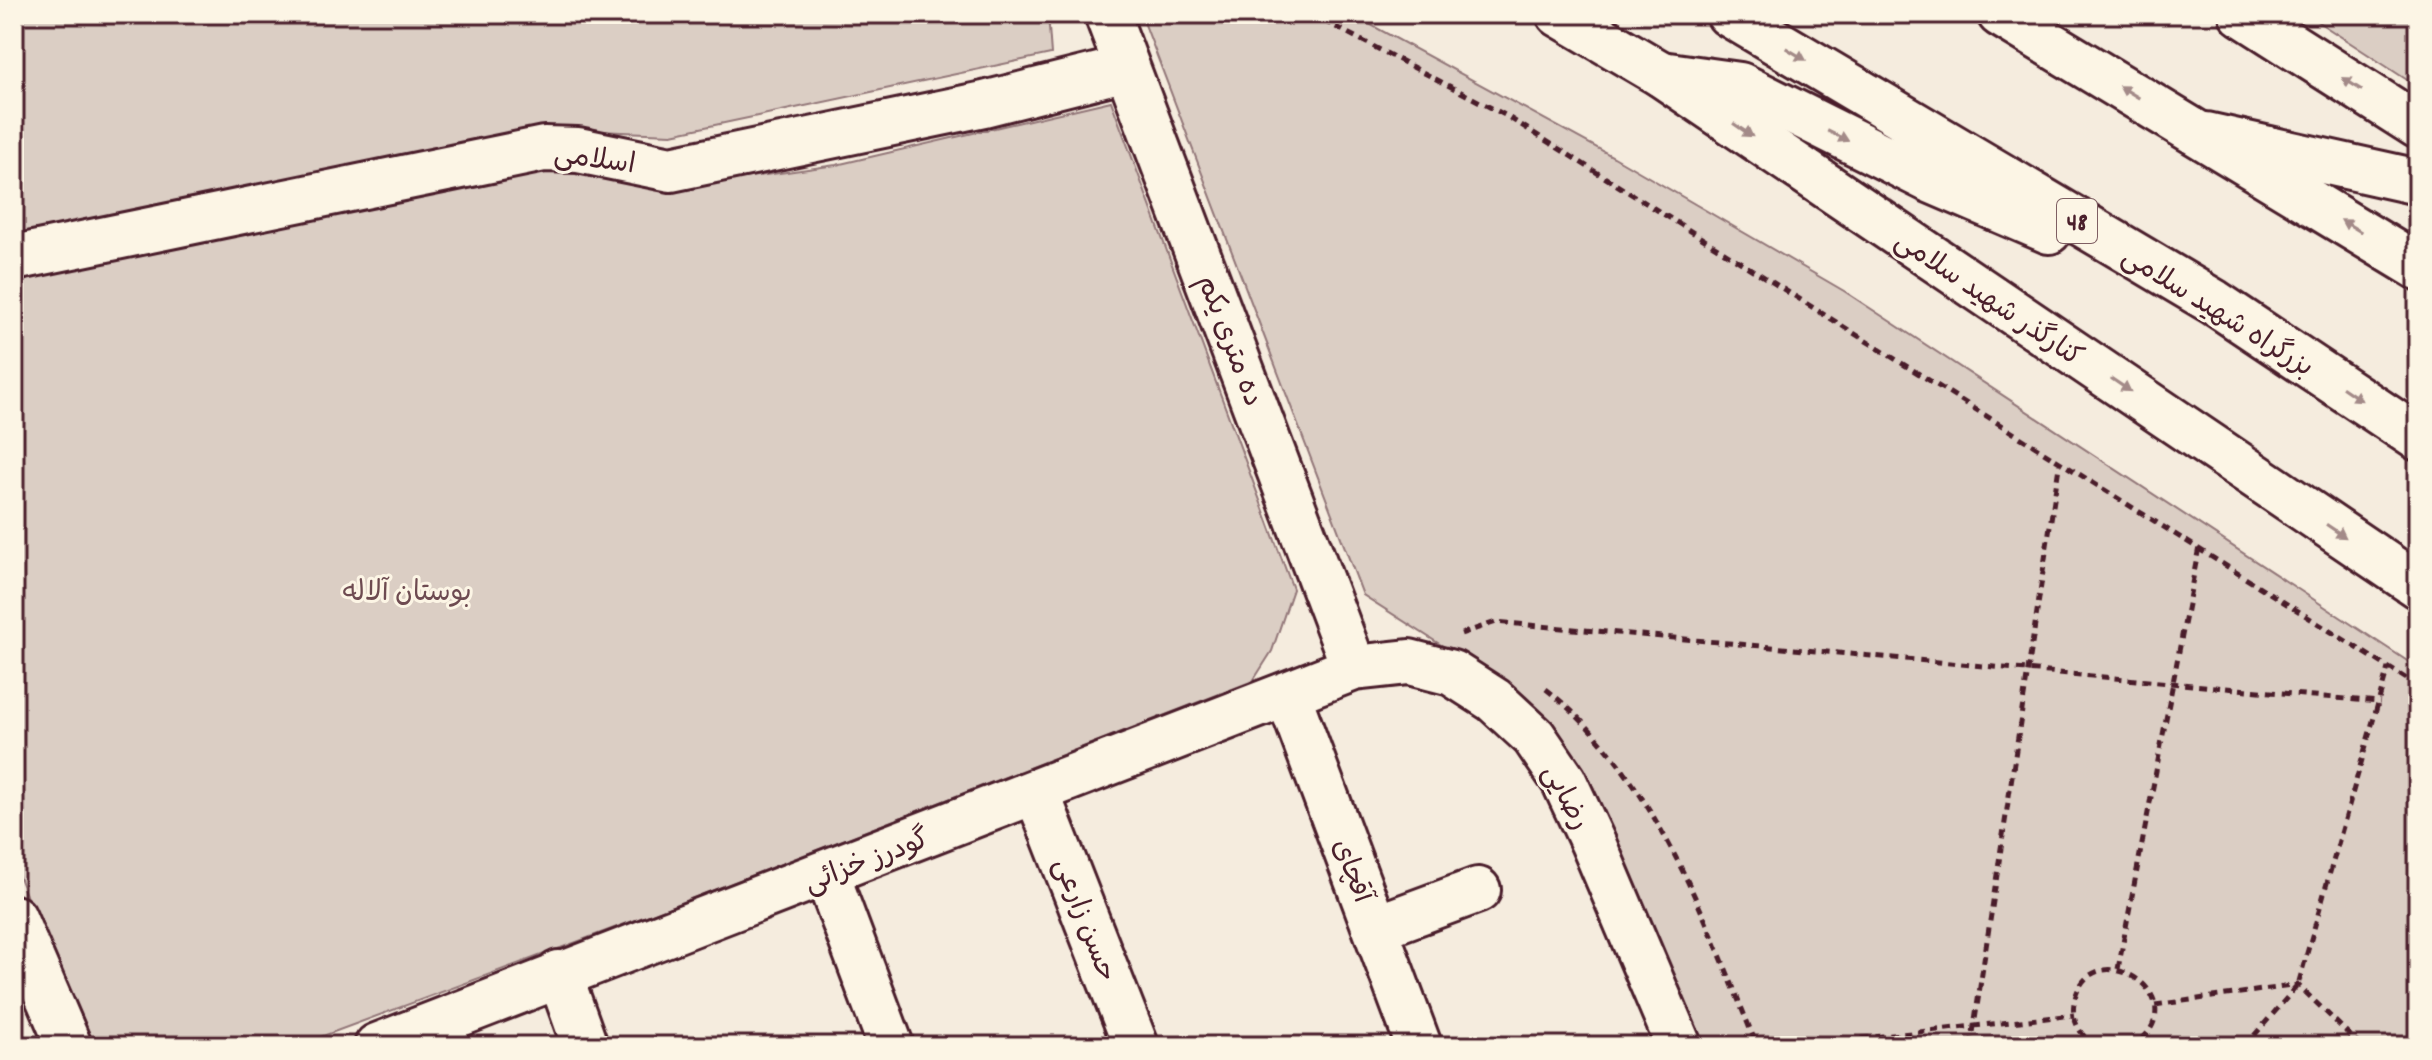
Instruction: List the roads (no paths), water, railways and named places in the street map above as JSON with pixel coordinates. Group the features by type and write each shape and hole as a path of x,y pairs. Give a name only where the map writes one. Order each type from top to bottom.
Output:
{"main road":[{"name":"ده متری یکم","path":"1107,14 1354,668"},
{"name":"کنارگذر شهید سلامی","path":"1559,14 1661,74 2418,586"},
{"name":"بزرگراه شهید سلامی","path":"1729,14 2214,302 2418,438"},
{"path":"2000,14 2418,267"},
{"path":"2242,14 2418,126"},
{"name":"اسلامی","path":"14,258 544,149 578,150 671,169 984,104 1127,68"},
{"path":"1661,74 1740,85 1930,180 2214,302"},
{"path":"2195,133 2418,182"},
{"name":"رضایی","path":"1354,668 1409,662 1452,673 1494,700 1534,737 1564,781 1679,1046"},
{"name":"گودرز خزائی","path":"377,1046 559,973 827,875 1354,668"},
{"name":"آقچای","path":"1288,695 1419,1046"},
{"name":"حسن زارعی","path":"1037,793 1136,1046"},
{"path":"827,875 891,1046"},
{"path":"1375,928 1478,890"},
{"path":"14,918 69,1046"},
{"path":"559,973 585,1046"}],"park label":[{"name":"بوستان آلاله","path":"407,590"}]}
